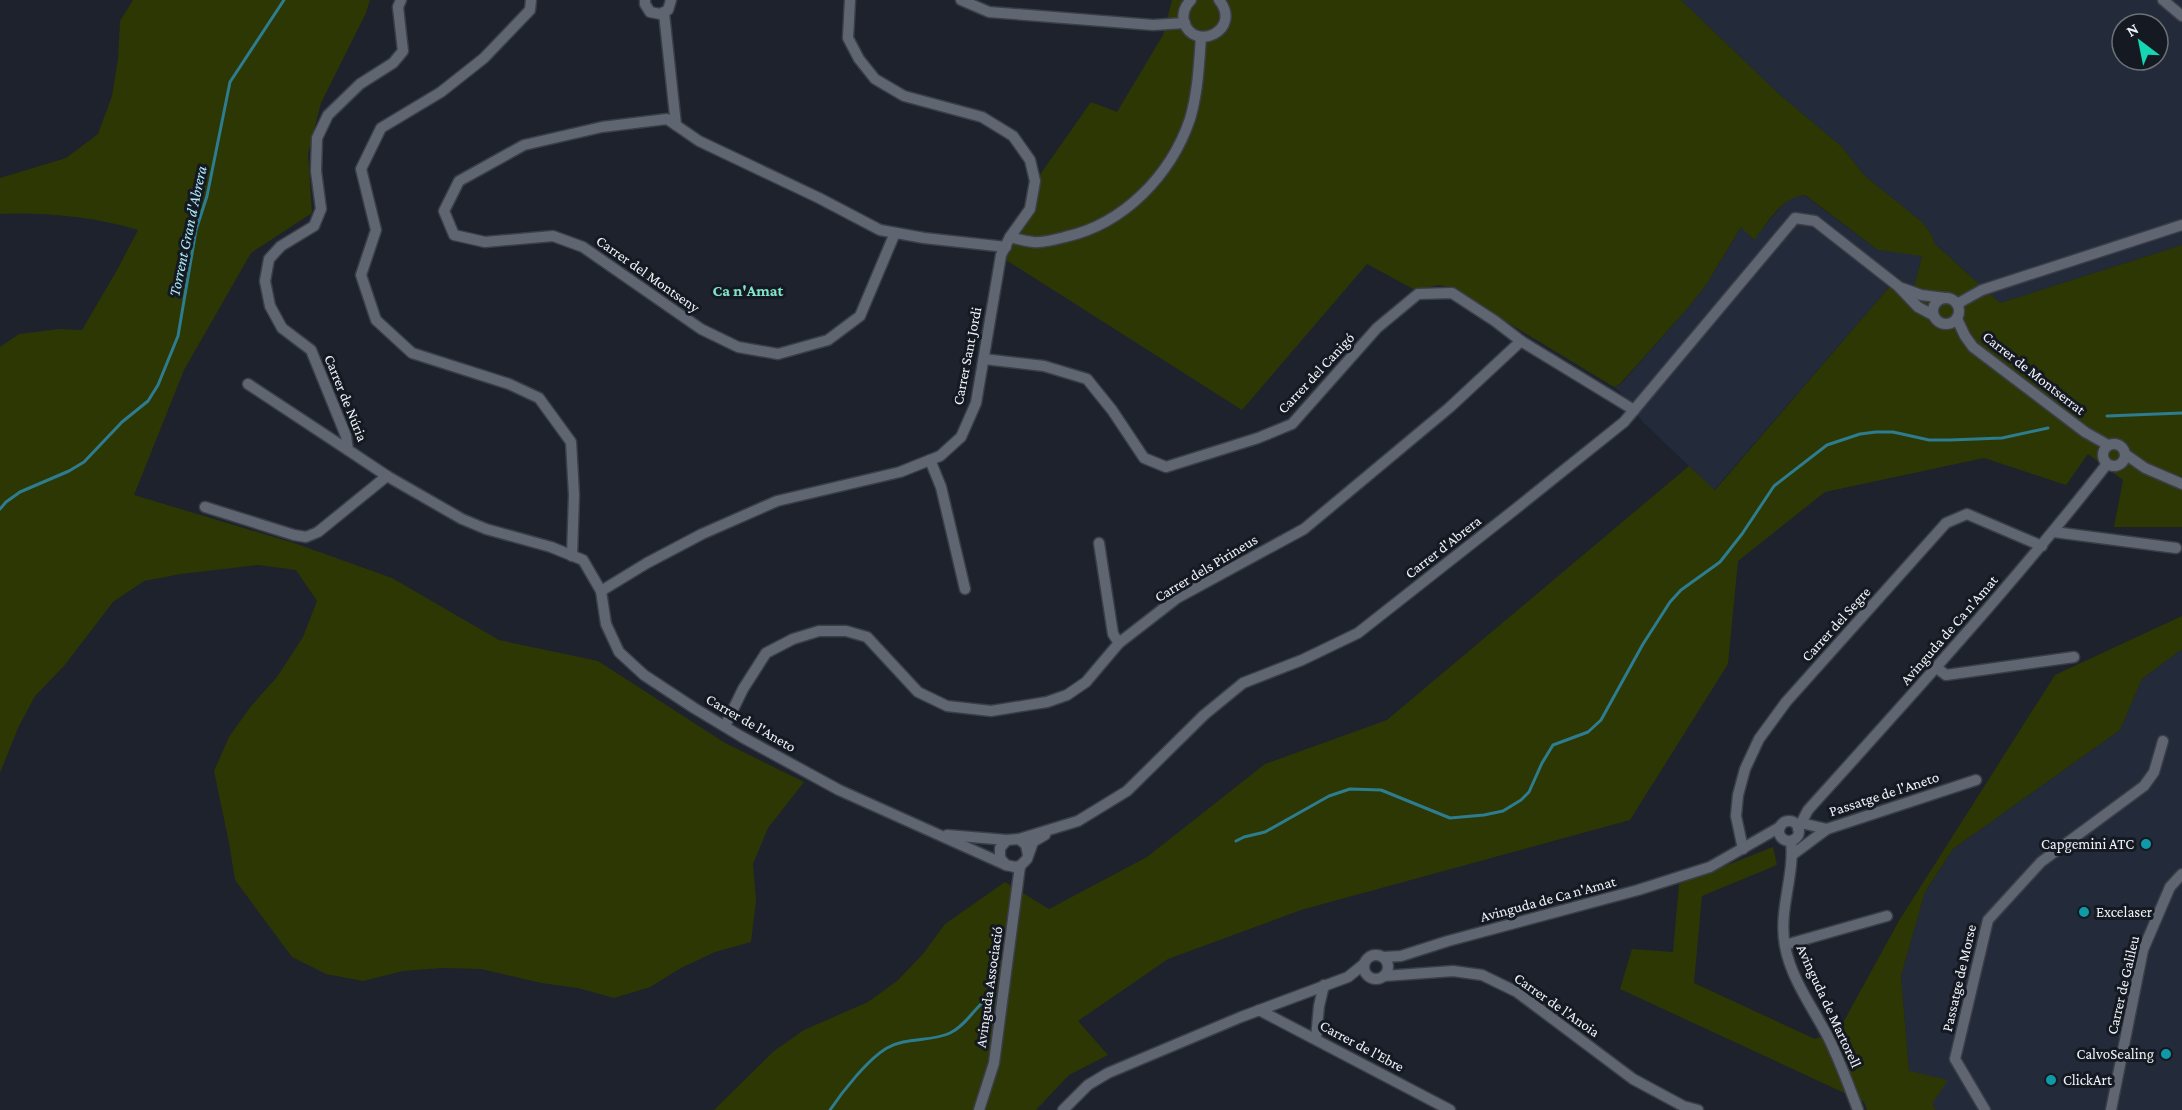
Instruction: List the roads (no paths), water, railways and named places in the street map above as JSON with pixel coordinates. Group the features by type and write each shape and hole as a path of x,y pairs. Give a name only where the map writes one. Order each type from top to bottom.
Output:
{"street":[{"name":"Carrer de Núria","path":"401,0 398,7 403,51 393,63 360,84 328,115 317,138 316,171 321,209 314,226 280,246 269,259 265,280 270,306 282,328 311,350 346,436 348,450 387,476 462,519 486,529 551,547 583,560 601,591"},
{"path":"531,0 530,10 484,58 441,92 381,128 361,169 376,230 361,275 376,320 412,353 509,384 539,398 572,442 574,495 572,556"},
{"path":"645,0 650,12 655,14 664,13 670,6 671,0"},
{"name":"Carrer Sant Jordi","path":"601,591 630,572 702,534 777,501 900,472 940,456 961,437 976,403 1002,255 1030,209 1035,181 1030,160 1012,136 982,117 904,96 875,78 860,59 848,38 850,0"},
{"path":"961,0 989,12 1154,25 1185,23"},
{"path":"1191,0 1184,9 1185,23 1191,32 1201,37 1214,34 1223,25 1225,12 1219,0"},
{"path":"2163,0 2182,16"},
{"path":"664,13 676,125"},
{"name":"Carrer del Montseny","path":"895,233 860,316 828,340 778,354 738,347 701,329 583,248 553,236 485,242 454,235 444,212 459,181 524,145 602,127 667,119 699,141 880,230 1008,242 1050,241 1085,231 1127,208 1154,183 1173,156 1189,121 1197,86 1201,37"},
{"name":"Carrer d'Abrera","path":"1019,839 1078,821 1127,791 1204,715 1243,683 1302,660 1358,633 1624,422 1795,218 1815,222 1898,286"},
{"path":"1958,304 1982,290 2182,225"},
{"path":"1898,286 1921,295 1952,299 1958,304 1960,312 1954,321 1938,322 1934,315 1918,307 1898,286"},
{"name":"Carrer del Canigó","path":"984,359 1044,366 1087,379 1112,410 1144,458 1166,467 1258,438 1292,424 1377,328 1418,294 1452,293 1496,321 1521,341 1634,410"},
{"path":"1934,315 1935,303 1946,298"},
{"name":"Carrer de Montserrat","path":"1954,321 1956,331 1965,336 1973,347 2105,449"},
{"name":"Carrer dels Pirineus","path":"725,726 743,689 766,653 792,639 819,631 846,631 867,637 918,692 947,706 991,711 1047,702 1067,695 1086,682 1119,643 1178,598 1304,529 1449,408 1521,341"},
{"path":"248,384 348,450"},
{"path":"2119,445 2123,459 2114,466 2107,464 2103,458 2105,449 2119,445"},
{"path":"2123,459 2182,484"},
{"path":"930,460 941,488 965,589"},
{"name":"Avinguda de Ca n'Amat","path":"1786,839 1796,838 1808,810 2042,546 2107,464"},
{"path":"204,507 306,537 318,532 387,476"},
{"name":"Carrer del Segre","path":"1743,849 1736,816 1738,795 1745,769 1759,739 1785,702 1946,523 1966,514 2042,546"},
{"path":"2054,532 2176,548"},
{"path":"1099,543 1113,634 1119,643"},
{"name":"Carrer de l'Aneto","path":"601,591 606,624 619,652 644,675 725,726 839,790 1006,865"},
{"path":"1936,668 1946,675 2074,657"},
{"name":"Passatge de Morse","path":"1985,1110 1955,1059 1988,920 2041,862 2144,786 2154,772 2163,741"},
{"name":"Passatge de l'Aneto","path":"1800,826 1827,829 1976,780"},
{"name":"Avinguda de Ca n'Amat","path":"1384,957 1401,956 1448,941 1638,890 1710,867 1808,810"},
{"path":"1784,824 1800,826"},
{"name":"Avinguda de Martorell","path":"1784,824 1779,833 1786,839 1792,855 1782,923 1785,945 1798,981 1841,1066 1858,1110"},
{"name":"Carrer d'Abrera","path":"1028,855 1033,842 1055,828"},
{"path":"1792,855 1827,829"},
{"name":"Carrer de l'Aneto","path":"935,833 988,840 1007,840"},
{"path":"1765,837 1786,839"},
{"path":"1019,839 1026,845 1028,855 1020,866 1006,865 1000,858 1000,848 1007,840 1019,839"},
{"name":"Avinguda Associació","path":"979,1110 994,1063 1020,866"},
{"name":"Carrer de Galileu","path":"2111,1110 2143,950 2170,887 2182,874"},
{"path":"1785,945 1887,916"},
{"path":"1063,1110 1088,1085 1108,1073 1324,985 1348,977 1377,979 1386,973 1387,961 1384,957 1372,955 1348,977"},
{"name":"Avinguda de Ca n'Amat","path":"1386,973 1401,956"},
{"path":"1364,964 1369,977"},
{"name":"Carrer de l'Anoia","path":"1386,973 1453,971 1482,975 1516,992 1633,1079 1683,1106 1698,1110"},
{"path":"1316,1038 1319,1006 1324,985"},
{"name":"Carrer de l'Ebre","path":"1259,1010 1450,1110"}],"waterway":[{"name":"Torrent Gran d'Abrera","path":"0,509 20,492 84,462 122,422 148,401 158,385 178,336 196,230 207,196 230,82 284,0"},
{"path":"2107,416 2182,413"},
{"path":"1236,841 1265,832 1329,796 1350,789 1381,790 1450,818 1503,811 1529,792 1553,745 1588,732 1601,720 1643,644 1670,602 1681,590 1720,562 1774,486 1827,445 1860,434 1876,432 1893,432 1929,440 1950,440 2002,438 2048,428"},
{"path":"830,1110 856,1076 887,1048 902,1042 935,1038 950,1033 963,1024 981,1004"}],"place":[{"name":"Capgemini ATC","path":"2146,844"},
{"name":"Excelaser","path":"2084,912"},
{"name":"CalvoSealing","path":"2166,1054"},
{"name":"ClickArt","path":"2051,1080"}],"district":[{"name":"Ca n'Amat","path":"748,290"}]}
